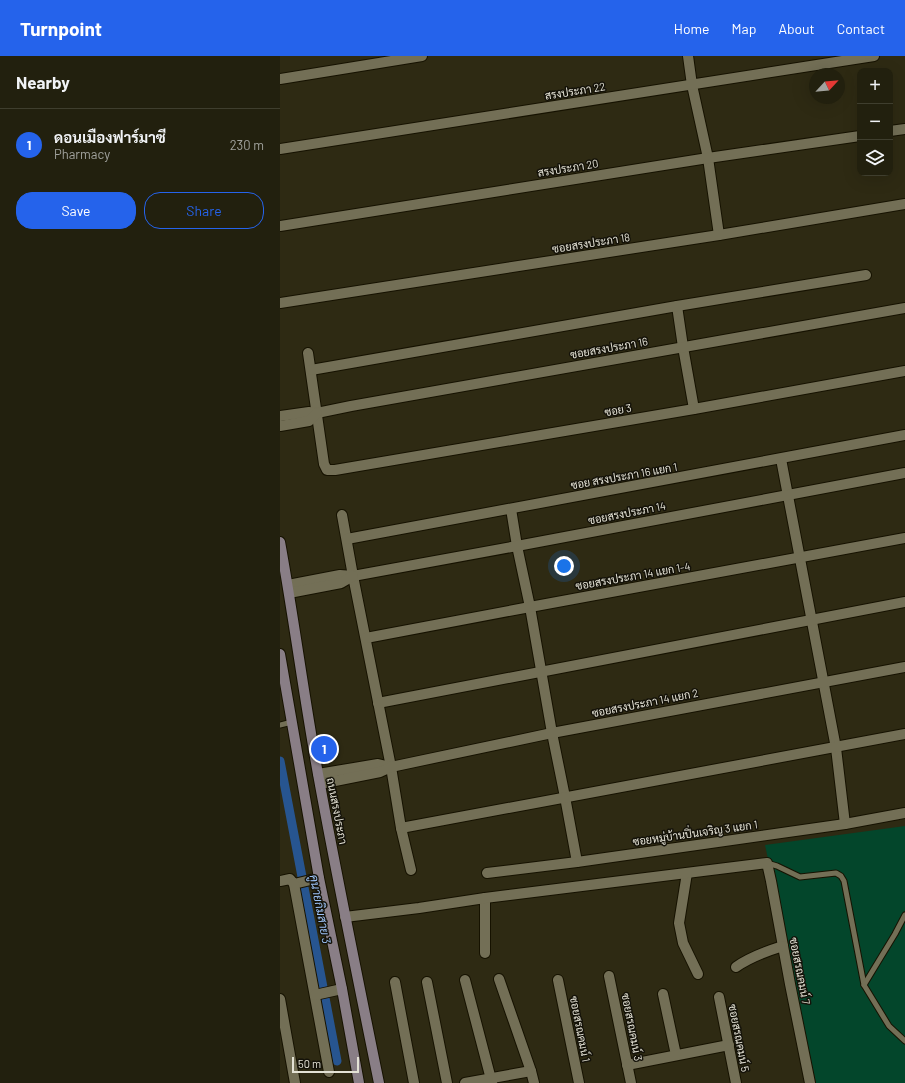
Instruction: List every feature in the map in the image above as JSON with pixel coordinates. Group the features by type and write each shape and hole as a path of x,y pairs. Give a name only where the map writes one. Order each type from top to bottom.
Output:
{"main road":[{"name":"ถนนสรงประภา","path":"280,542 319,779 345,917 379,1083"},
{"path":"280,654 292,722 306,881 342,989 359,1083"}],"street":[{"path":"280,79 422,56"},
{"path":"688,56 692,85 708,158 719,235"},
{"name":"สรงประภา 22","path":"280,149 874,56"},
{"path":"893,131 905,129"},
{"name":"สรงประภา 20","path":"280,226 708,158 857,136"},
{"name":"ซอยสรงประภา 18","path":"280,303 719,235 905,204"},
{"path":"311,370 677,306 866,275"},
{"path":"677,306 694,409"},
{"name":"ซอยสรงประภา 16","path":"317,413 905,308"},
{"path":"308,353 317,413"},
{"name":"ซอย 3","path":"317,413 324,464 327,470 335,470 694,409 905,371"},
{"path":"280,416 309,412 317,413"},
{"path":"280,426 309,421 317,413"},
{"name":"ซอย สรงประภา 16 แยก 1","path":"347,539 905,435"},
{"path":"781,459 836,748 845,824"},
{"name":"ซอยสรงประภา 14","path":"288,589 340,575 353,576 905,473"},
{"path":"511,509 577,862"},
{"path":"342,515 410,870"},
{"name":"ซอยสรงประภา 14 แยก 1-4","path":"366,638 905,538"},
{"path":"378,704 905,602"},
{"name":"ซอยสรงประภา 14 แยก 2","path":"319,779 378,764 391,767 552,733 905,667"},
{"path":"401,828 905,734"},
{"name":"ซอยหมู่บ้านปิ่นเจริญ 3 แยก 1","path":"487,873 577,862 845,824 905,813"},
{"path":"345,917 767,863"},
{"name":"ซอยสรณคมน์ 7","path":"767,863 810,1083"},
{"path":"686,873 679,923 682,943 698,974"},
{"path":"280,881 306,881 317,995 329,1072"},
{"path":"485,898 485,953"},
{"path":"736,967 743,961 783,946"},
{"name":"ซอยสรณคมน์ 3","path":"609,976 631,1083"},
{"path":"499,979 532,1071 534,1083"},
{"path":"465,980 492,1080"},
{"name":"ซอยสรณคมน์ 1","path":"558,980 579,1083"},
{"path":"395,982 414,1083"},
{"path":"427,982 447,1083"},
{"path":"317,995 342,989"},
{"path":"663,994 676,1055"},
{"name":"ซอยสรณคมน์ 5","path":"719,997 736,1083"},
{"path":"280,999 295,1083"},
{"path":"627,1065 728,1045"},
{"path":"465,1083 492,1080 532,1071"}],"lane":[{"path":"280,724 292,722"},
{"path":"767,863 800,877 836,873 841,876 844,881 864,985 889,1026 905,1041"},
{"path":"864,985 905,915"}],"green space":[{"path":"905,826 905,1083 816,1083 765,845"}],"waterway":[{"name":"คูนายกิมสาย 3","path":"280,761 337,1061"}],"place":[{"name":"ดอนเมืองฟาร์มาซี","path":"324,749"}]}
